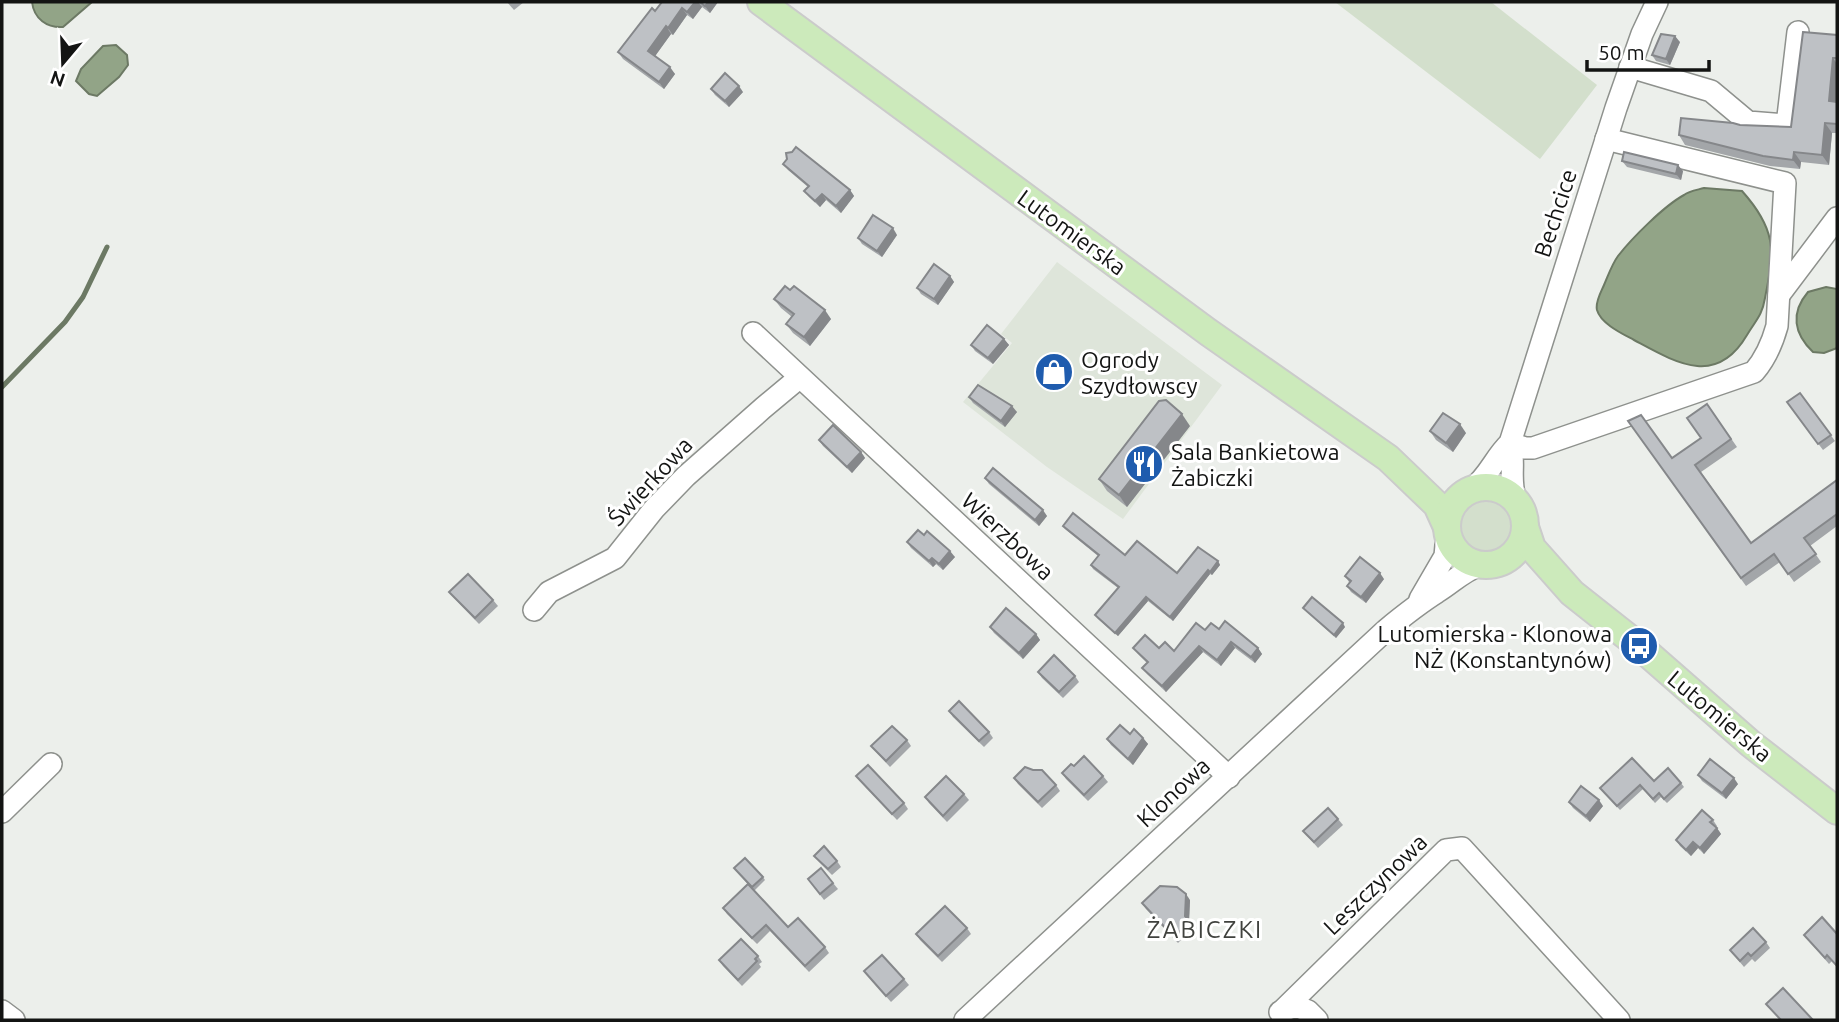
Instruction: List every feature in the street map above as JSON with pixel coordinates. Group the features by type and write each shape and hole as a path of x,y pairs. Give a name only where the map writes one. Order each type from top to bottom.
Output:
{"main road":[{"name":"Lutomierska","path":"761,2 1208,332 1388,458 1437,505 1447,530"},
{"name":"Lutomierska","path":"1388,458 1450,486 1472,489"},
{"path":"1482,486 1501,489 1516,500 1521,508 1525,527 1524,536 1515,553 1490,564 1463,558 1456,551 1447,530 1451,507 1457,499 1482,486"},
{"name":"Lutomierska","path":"1525,527 1532,548 1572,593 1639,646 1751,744 1837,811"},
{"name":"Lutomierska","path":"1490,564 1522,568 1572,593"}],"street":[{"name":"Bechcice","path":"1472,489 1488,475 1501,452 1510,443 1630,67 1657,2"},
{"path":"1630,67 1711,91 1748,122 1787,125 1798,32"},
{"path":"1510,443 1533,448 1754,372 1772,344 1777,326 1785,183 1606,139"},
{"path":"1779,295 1837,218"},
{"name":"Wierzbowa","path":"753,333 799,379 1229,777"},
{"name":"Świerkowa","path":"534,610 549,592 615,558 654,509 686,476 799,379"},
{"name":"Bechcice","path":"1510,443 1514,455 1512,489 1516,500"},
{"name":"Klonowa","path":"1417,604 1445,556 1447,530"},
{"name":"Klonowa","path":"980,1016 1229,777 1417,604 1462,573 1490,564"},
{"path":"2,812 51,764"},
{"name":"Leszczynowa","path":"1276,1016 1446,850 1462,848 1619,1020"},
{"path":"1276,1016 1296,1006 1308,1011 1317,1020"},
{"path":"2,1011 14,1020"}],"shaded area":[{"path":"32,2 92,2 63,27 52,26 38,18"},
{"path":"1335,2 1491,2 1597,85 1540,159"},
{"path":"116,45 127,55 128,65 119,77 97,96 89,94 76,81 81,69 103,46"},
{"path":"1704,188 1742,191 1767,229 1771,253 1762,309 1756,321 1735,351 1722,361 1708,366 1694,366 1665,356 1619,332 1603,320 1597,307 1614,263 1631,240 1676,200 1688,192"},
{"path":"1057,262 1222,385 1123,519 1047,467 963,402 1012,343 1001,334"},
{"path":"1826,287 1837,289 1837,348 1824,353 1813,352 1798,331 1797,315 1808,292"},
{"path":"1486,501 1504,508 1511,526 1504,544 1486,551 1468,544 1461,526 1468,508"}],"building":[{"path":"662,2 695,2 687,12 682,8 648,51 670,67 659,82 618,52 652,8 655,11"},
{"path":"1803,32 1837,35 1837,58 1833,58 1829,101 1837,102 1837,124 1825,123 1822,155 1794,152 1793,160 1763,156 1679,135 1681,118 1740,125 1791,127"},
{"path":"1661,34 1675,36 1666,59 1652,55"},
{"path":"725,73 739,86 725,101 711,89"},
{"path":"796,147 850,190 836,206 822,194 815,201 804,191 809,186 783,164 787,159 786,153 792,152"},
{"path":"1624,152 1678,165 1676,174 1622,161"},
{"path":"873,215 893,228 877,251 858,238"},
{"path":"934,264 950,276 934,299 917,288"},
{"path":"785,286 790,290 794,286 825,310 804,337 786,324 794,314 774,299"},
{"path":"987,325 1004,339 988,358 971,345"},
{"path":"978,385 1012,406 1001,421 969,397"},
{"path":"1800,393 1831,435 1818,444 1787,402"},
{"path":"1166,400 1182,414 1119,495 1099,479 1159,401"},
{"path":"1707,404 1731,439 1695,465 1751,543 1837,480 1837,514 1804,538 1816,554 1788,574 1774,554 1741,578 1628,421 1641,415 1672,458 1701,438 1687,418"},
{"path":"1443,413 1460,424 1446,443 1430,431"},
{"path":"833,425 861,452 847,467 819,440"},
{"path":"993,468 1043,510 1035,520 985,478"},
{"path":"1073,513 1125,555 1137,541 1177,573 1198,547 1218,561 1170,617 1146,597 1115,633 1095,615 1119,587 1091,565 1099,555 1063,526"},
{"path":"918,530 924,535 927,531 950,551 939,564 932,558 929,561 907,542"},
{"path":"1360,557 1380,573 1361,597 1347,586 1351,581 1345,576"},
{"path":"468,574 493,600 475,618 449,592"},
{"path":"1312,597 1343,623 1334,635 1303,608"},
{"path":"1006,608 1036,634 1019,653 990,627"},
{"path":"1225,621 1258,648 1251,657 1231,642 1217,660 1199,646 1162,686 1142,668 1148,662 1133,648 1145,635 1159,648 1165,642 1174,651 1196,623 1205,630 1211,623 1219,629"},
{"path":"1054,655 1075,676 1059,692 1038,672"},
{"path":"959,701 989,732 979,741 949,711"},
{"path":"1120,725 1130,734 1134,729 1143,738 1128,759 1107,739"},
{"path":"892,726 907,740 886,761 871,746"},
{"path":"1084,756 1103,776 1084,795 1062,773"},
{"path":"1632,758 1654,781 1668,768 1681,783 1664,799 1659,793 1653,799 1640,785 1617,806 1600,788"},
{"path":"1710,759 1734,778 1722,793 1698,775"},
{"path":"868,765 904,803 892,814 856,776"},
{"path":"1025,767 1042,770 1056,785 1038,802 1014,778"},
{"path":"946,776 964,794 943,816 925,797"},
{"path":"1581,786 1599,800 1586,816 1569,802"},
{"path":"1328,808 1338,819 1314,842 1303,831"},
{"path":"1702,810 1717,828 1700,848 1693,842 1686,850 1676,840"},
{"path":"824,846 837,861 828,869 814,856"},
{"path":"745,858 763,877 752,887 734,868"},
{"path":"821,868 833,883 820,894 808,879"},
{"path":"748,884 788,927 798,918 825,947 805,966 766,925 752,938 723,908"},
{"path":"1160,886 1177,887 1186,894 1185,916 1190,921 1174,937 1142,903"},
{"path":"945,906 967,928 938,956 916,934"},
{"path":"1822,917 1837,934 1837,966 1827,955 1825,958 1804,935"},
{"path":"1753,928 1766,942 1751,956 1748,953 1740,961 1730,950"},
{"path":"741,939 758,956 755,959 757,961 738,980 719,960"},
{"path":"882,955 904,979 886,996 864,971"},
{"path":"1783,988 1813,1020 1781,1020 1766,1004"}],"waterway":[{"path":"2,387 65,322 83,297 107,247"}],"place":[{"name":"Ogrody Szydłowscy","path":"1054,372"},
{"name":"Sala Bankietowa Żabiczki","path":"1144,464"},
{"name":"Lutomierska - Klonowa NŻ (Konstantynów)","path":"1639,646"}],"district":[{"name":"ŻABICZKI","path":"1205,929"}]}
